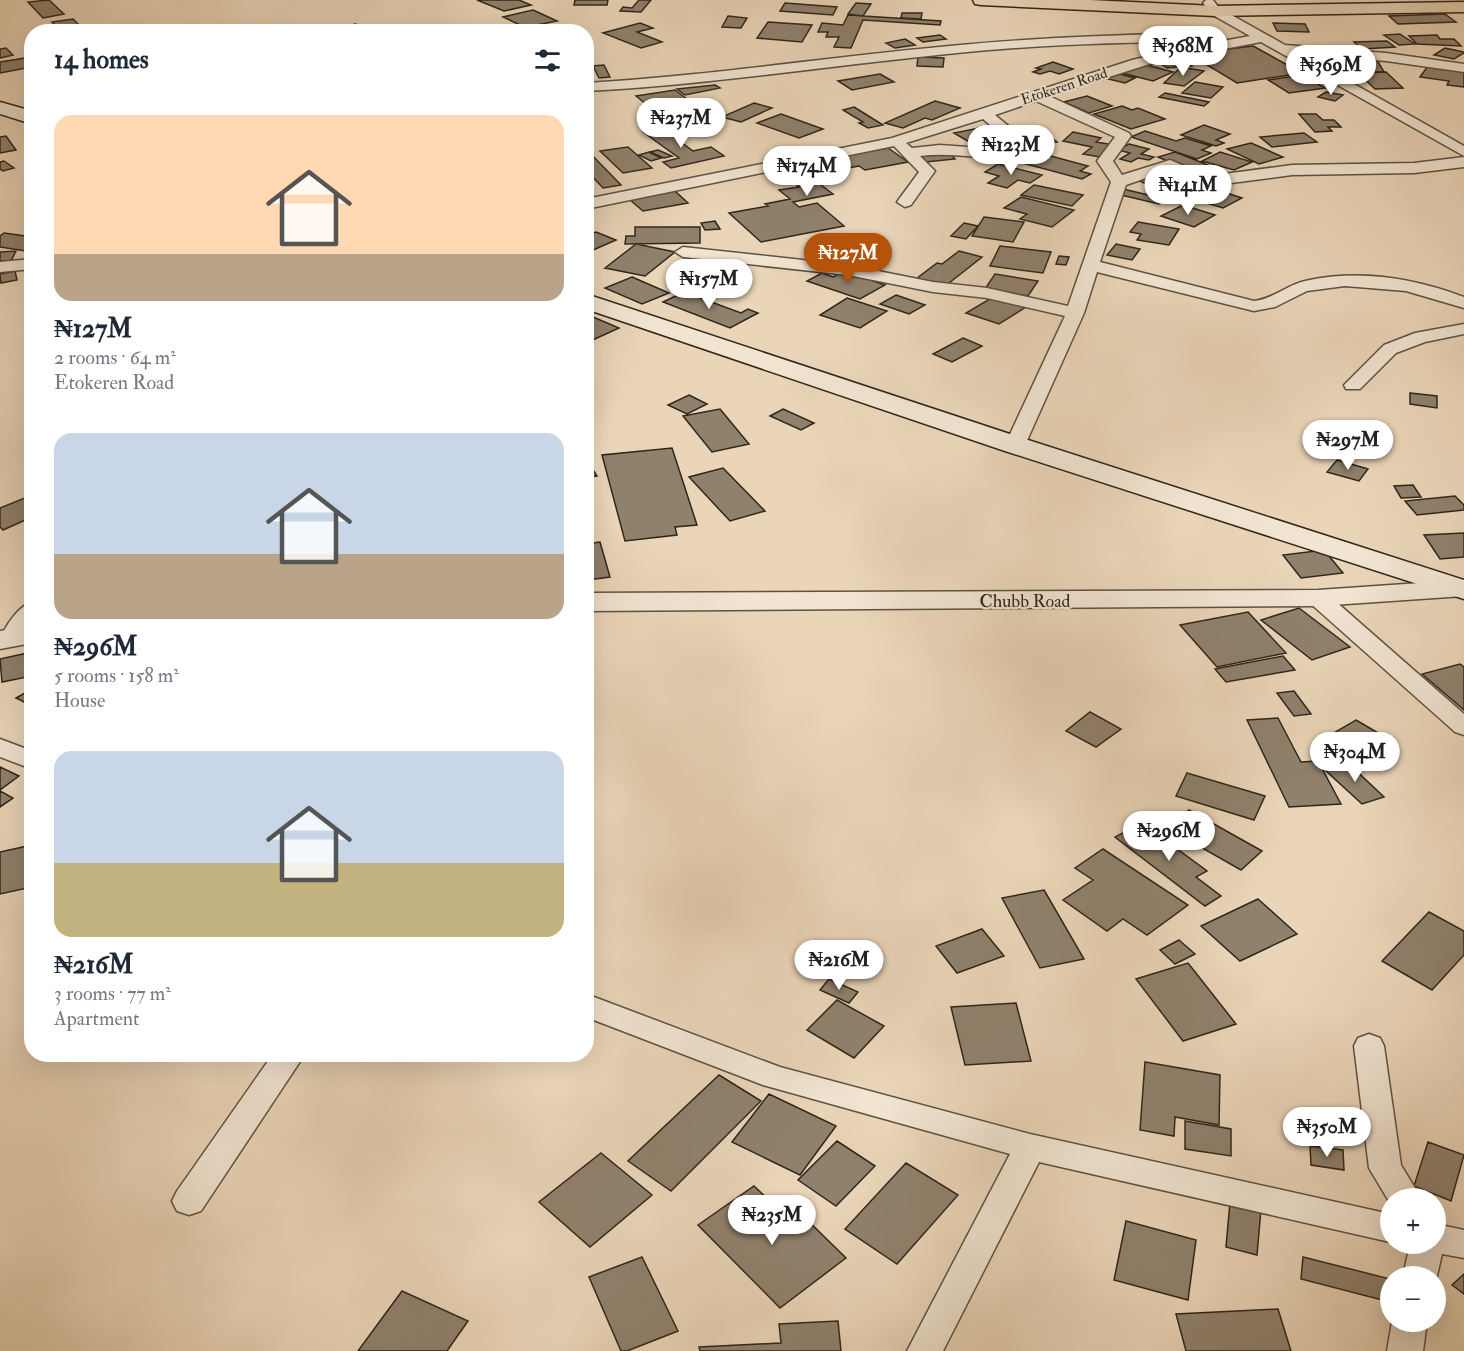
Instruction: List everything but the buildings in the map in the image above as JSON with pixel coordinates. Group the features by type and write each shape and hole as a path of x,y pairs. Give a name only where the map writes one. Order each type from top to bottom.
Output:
{"highway":[{"path":"981,0 1212,7 1464,7"},
{"path":"1146,0 1169,4"},
{"path":"1212,7 1403,0"}],"main road":[{"path":"594,304 1015,445 1463,588"}],"street":[{"path":"1212,7 1257,39 1281,48 1464,152"},
{"path":"594,87 692,81 868,59 1067,40 1257,39"},
{"name":"Etokeren Road","path":"594,202 894,141 934,131 1138,62 1257,39"},
{"path":"1281,48 1386,57 1464,68"},
{"path":"1035,95 1124,136 1106,160 1119,182"},
{"path":"909,153 940,149 1010,155 1030,151 985,114"},
{"path":"894,141 927,171 905,202"},
{"path":"1015,445 1075,313 1119,182 1140,173 1170,165 1200,178 1216,180 1292,170 1414,168 1464,162"},
{"path":"683,252 848,270 933,286 987,293 1075,313"},
{"path":"1091,264 1254,306 1267,306 1301,286 1341,279 1371,280 1431,292 1464,303"},
{"path":"0,267 24,265"},
{"path":"1353,385 1390,349 1420,337 1464,329"},
{"name":"Chubb Road","path":"594,602 1318,598 1463,588"},
{"path":"1318,598 1464,727"},
{"path":"14,637 24,621"},
{"path":"0,747 24,758"},
{"path":"594,1008 774,1077 1030,1147 1380,1226"},
{"path":"1369,1046 1385,1168 1398,1188"},
{"path":"189,1201 285,1062"},
{"path":"925,1351 1030,1147"},
{"path":"1446,1240 1464,1244"},
{"path":"1405,1351 1408,1332"}]}
